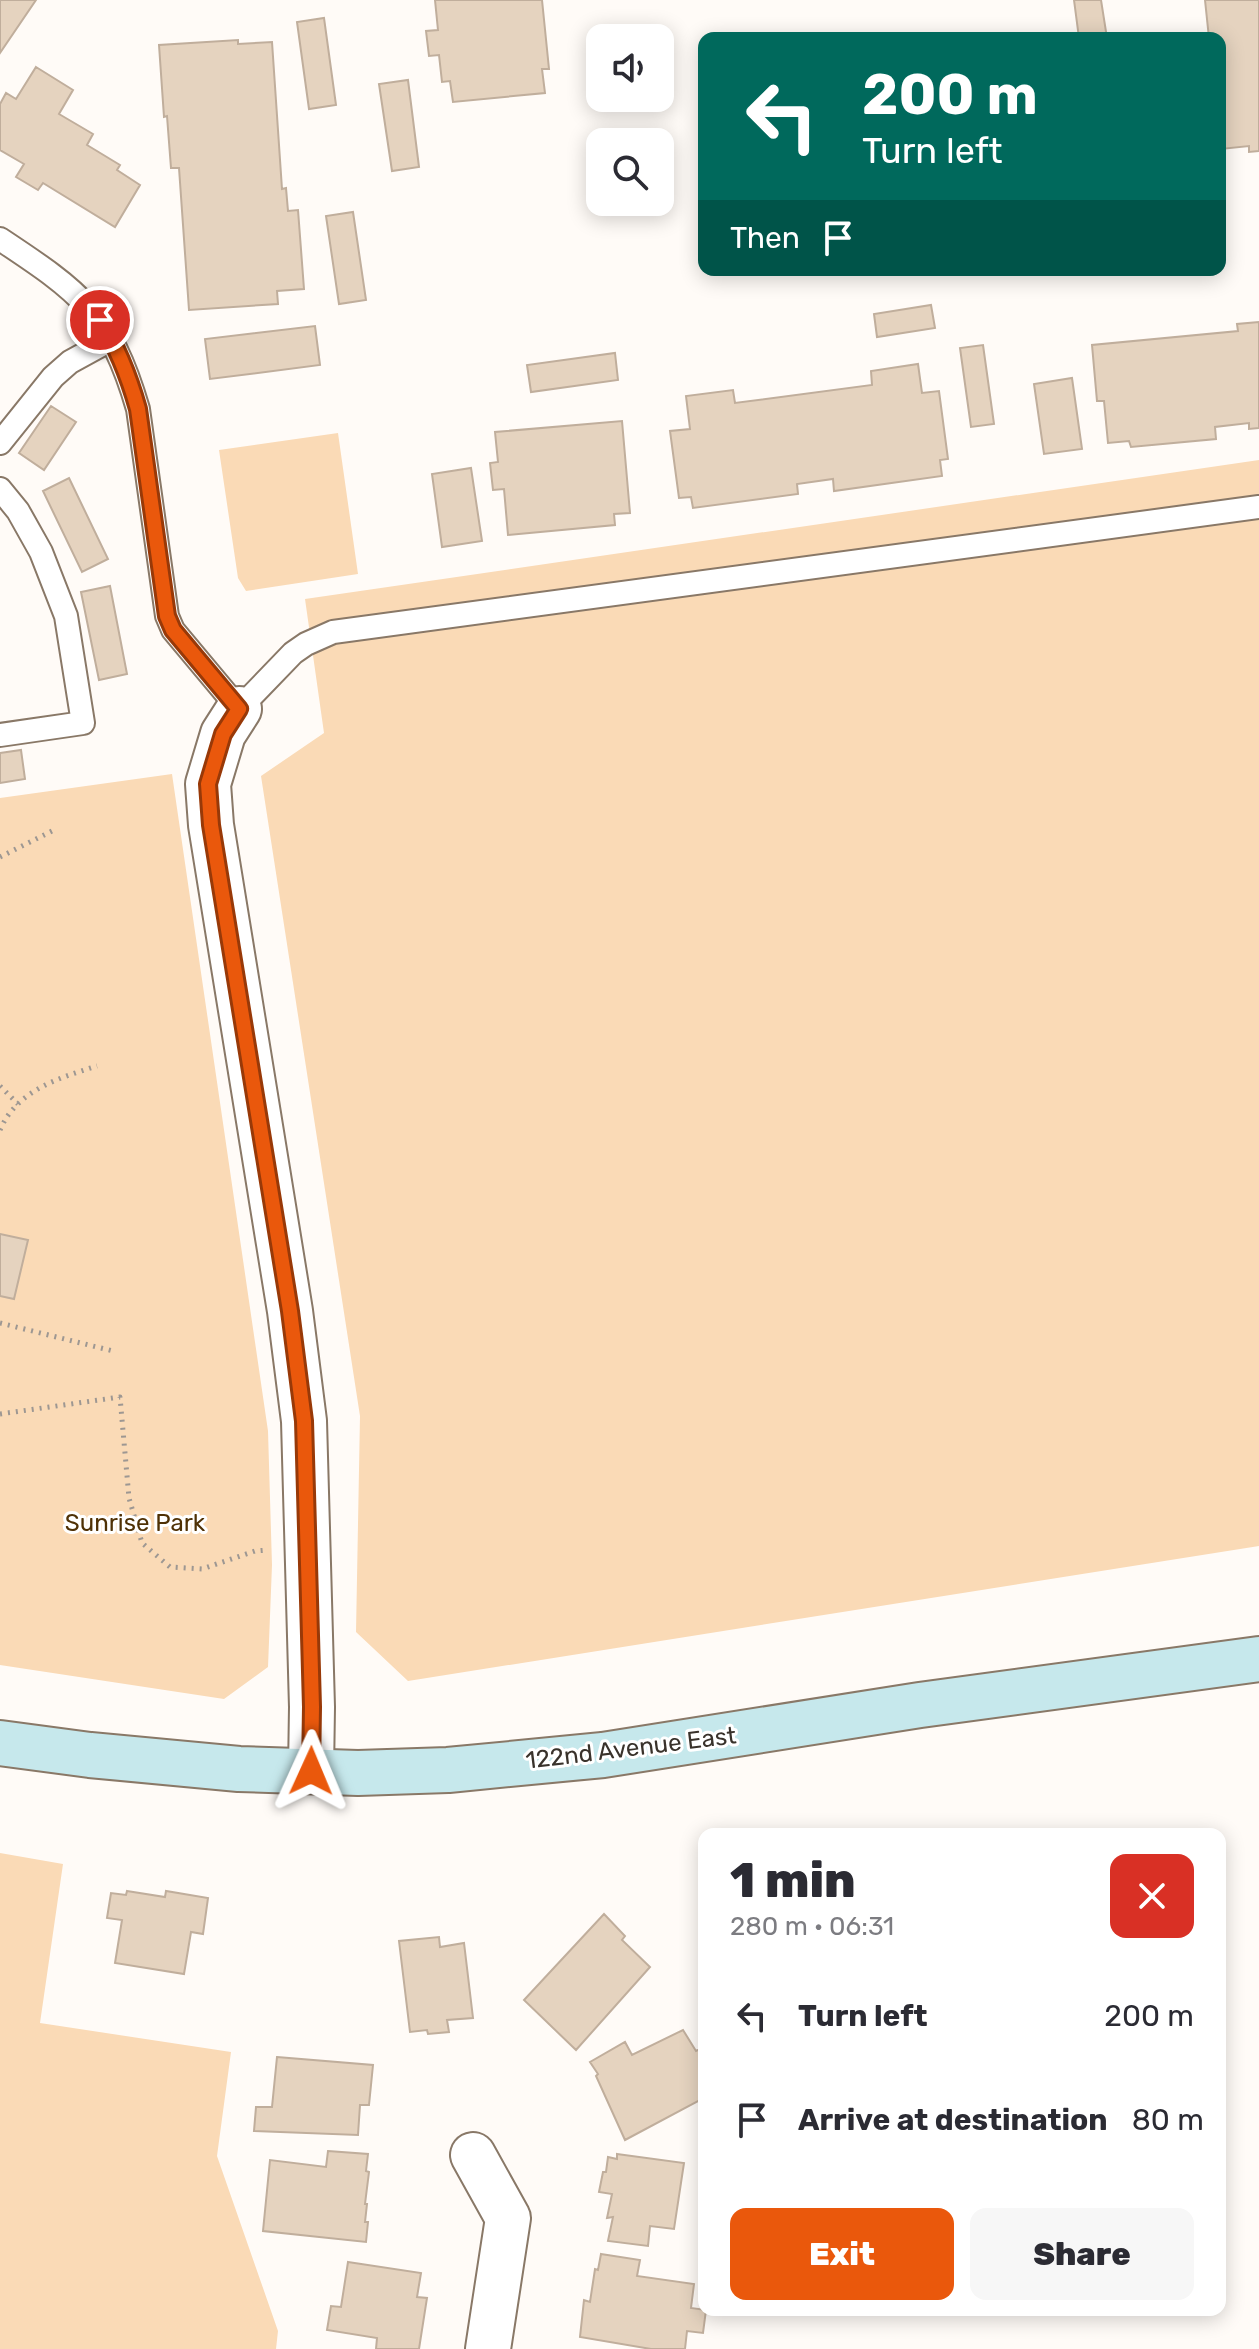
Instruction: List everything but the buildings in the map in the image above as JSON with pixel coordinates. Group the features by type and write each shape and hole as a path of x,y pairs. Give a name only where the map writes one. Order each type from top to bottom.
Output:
{"street":[{"path":"239,709 223,734 208,784 211,825 290,1311 304,1421 311,1771"},
{"name":"122nd Avenue East","path":"0,1743 239,1769 358,1773 448,1770 603,1755 920,1705 1259,1659"},
{"path":"473,2155 508,2218 488,2349"}],"lane":[{"path":"0,239 51,273 81,298 112,339 129,376 138,409 167,616 173,630 239,709 293,653 333,632 1259,507"},
{"path":"0,443 53,377 70,362 112,339"},
{"path":"0,489 18,511 41,552 66,616 83,723 0,735"}],"path":[{"path":"0,857 56,829"},
{"path":"0,1130 6,1115 34,1090 97,1066"},
{"path":"0,1086 18,1104"},
{"path":"0,1323 113,1351"},
{"path":"0,1414 120,1397 129,1498 142,1543 170,1567 202,1569 255,1551 271,1550"}],"green space":[{"path":"338,433 358,574 246,591 238,578 219,450"},
{"path":"1259,460 1259,1546 408,1681 356,1632 360,1416 261,776 324,733 305,599"},
{"name":"Sunrise Park","path":"172,774 268,1431 272,1565 268,1667 224,1699 0,1665 0,798"},
{"path":"0,1853 63,1864 40,2023 231,2052 217,2156 278,2331 276,2349 0,2349"}],"route":[{"path":"100,320 129,376 138,409 167,616 173,630 239,709 223,734 208,784 211,825 290,1311 304,1421 311,1771"}]}
